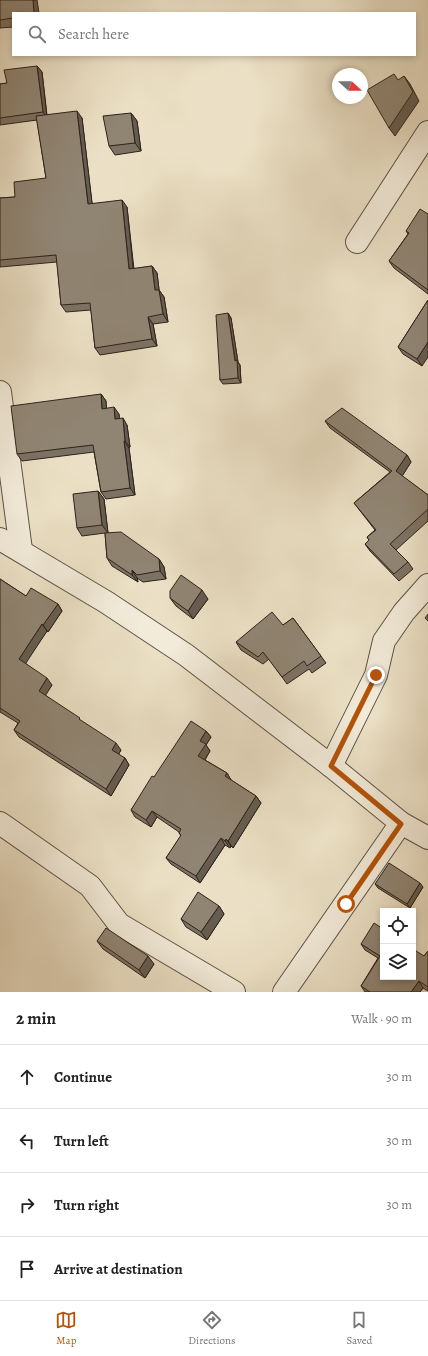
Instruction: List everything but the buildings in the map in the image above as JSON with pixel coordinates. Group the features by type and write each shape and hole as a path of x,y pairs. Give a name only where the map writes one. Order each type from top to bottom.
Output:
{"street":[{"path":"357,242 428,132"},
{"path":"0,392 21,550"},
{"path":"0,539 21,550 106,602 186,655 331,766 401,824 428,838"},
{"path":"331,766 376,675 384,640 404,612 428,585"},
{"path":"0,823 90,886 119,924 234,992"},
{"path":"284,992 401,824"}],"route":[{"path":"346,904 401,824 331,766 376,675"}]}
